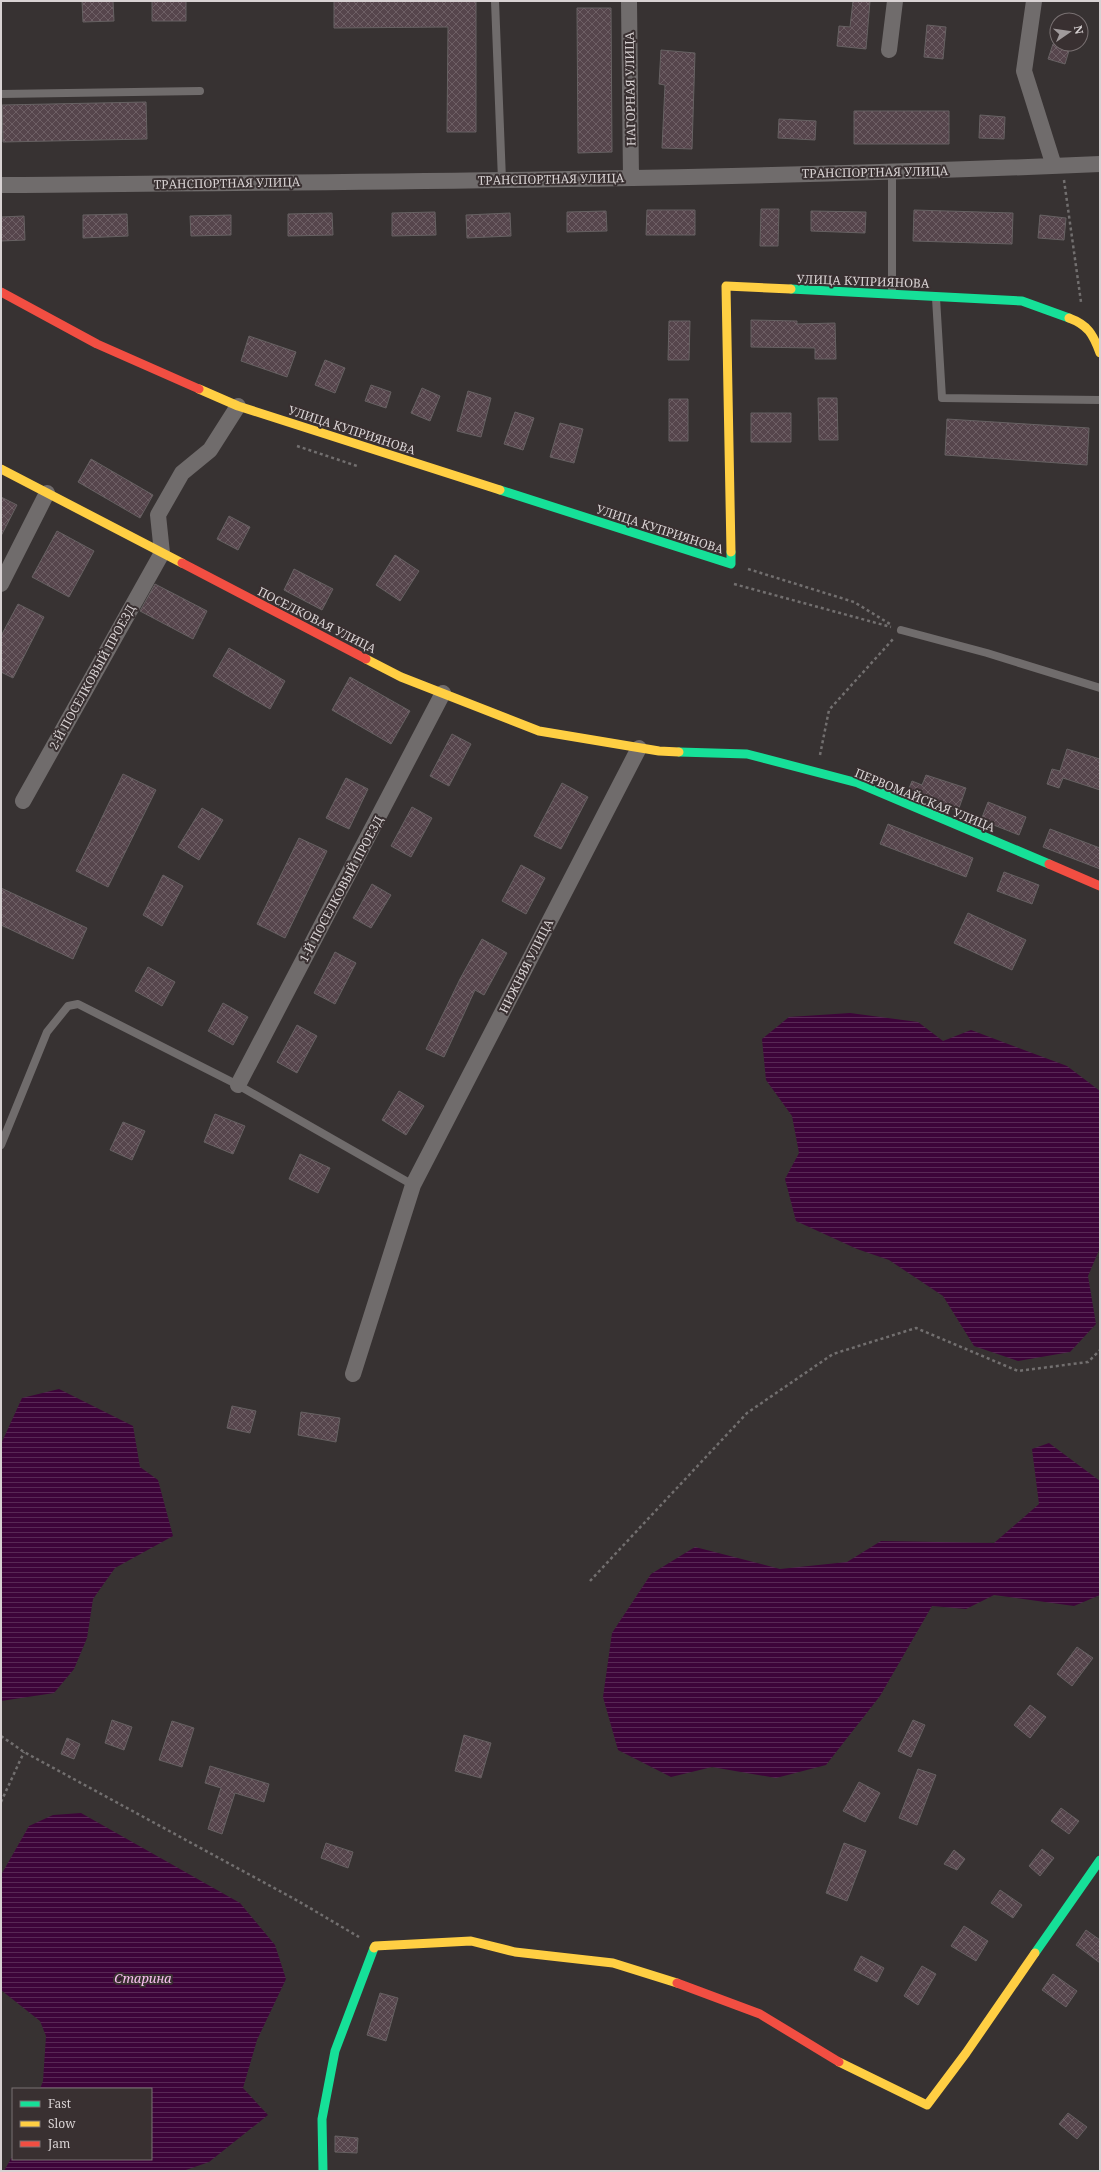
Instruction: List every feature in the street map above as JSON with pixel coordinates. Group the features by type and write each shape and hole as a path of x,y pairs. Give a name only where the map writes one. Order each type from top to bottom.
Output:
{"street":[{"name":"НАГОРНАЯ УЛИЦА","path":"629,1 632,178"},
{"path":"889,50 895,1"},
{"path":"1034,1 1024,71 1058,166"},
{"name":"ТРАНСПОРТНАЯ УЛИЦА","path":"1,185 632,178 892,173 1100,164"},
{"name":"УЛИЦА КУПРИЯНОВА","path":"1,292 97,344 238,406 730,564 726,286 892,296 936,296 1022,301 1083,323"},
{"path":"1083,323 1098,339 1100,352"},
{"path":"162,553 158,515 182,473 210,450 238,406"},
{"name":"ПОСЕЛКОВАЯ УЛИЦА","path":"1,469 400,677 539,731 639,748"},
{"path":"1,584 47,493"},
{"name":"2-Й ПОСЕЛКОВЫЙ ПРОЕЗД","path":"23,801 162,553"},
{"name":"1-Й ПОСЕЛКОВЫЙ ПРОЕЗД","path":"238,1086 443,693"},
{"name":"ПЕРВОМАЙСКАЯ УЛИЦА","path":"639,748 659,751 747,754 858,784 1100,886"},
{"name":"НИЖНЯЯ УЛИЦА","path":"353,1374 413,1185 639,748"},
{"path":"323,2171 322,2119 334,2051 375,1946 472,1942 515,1952 613,1963 701,1991 760,2014 834,2058 927,2105 966,2053 1100,1860"}],"lane":[{"path":"495,1 502,180"},
{"path":"1,94 200,91"},
{"path":"892,173 892,296"},
{"path":"936,296 942,398 1100,400"},
{"path":"901,630 987,653 1100,688"},
{"path":"1,1145 47,1032 68,1006 78,1004 238,1086 413,1185"}],"path":[{"path":"1058,166 1083,323"},
{"path":"730,564 854,602 901,630 829,710 816,772"},
{"path":"590,1581 747,1413 833,1354 916,1328 1018,1371 1088,1362 1100,1350"},
{"path":"1,1736 24,1752 298,1901 375,1946"},
{"path":"1,1802 24,1752"}],"water":[{"path":"850,1013 918,1022 943,1041 971,1030 1067,1066 1100,1091 1100,1248 1088,1276 1096,1324 1070,1352 1018,1361 974,1346 943,1296 889,1260 857,1249 796,1221 785,1179 799,1153 792,1116 766,1080 762,1039 789,1017"},
{"path":"59,1389 133,1426 140,1467 158,1480 173,1536 115,1568 93,1599 87,1638 74,1669 54,1693 1,1701 1,1444 22,1398"},
{"path":"1049,1443 1100,1481 1100,1595 1074,1606 994,1595 966,1609 932,1606 880,1696 826,1765 776,1778 712,1767 671,1777 618,1750 603,1697 612,1633 651,1574 695,1547 780,1569 847,1562 881,1541 994,1543 1039,1504 1032,1449"},
{"name":"Cтарина","path":"81,1813 240,1903 275,1945 286,1979 257,2040 243,2088 268,2115 209,2162 183,2171 4,2171 12,2157 12,2160 152,2160 152,2088 40,2088 43,2081 46,2036 40,2021 1,1990 1,1875 29,1826 53,1815"}],"building":[{"path":"82,1 113,1 114,21 83,22"},
{"path":"152,1 186,1 186,21 152,21"},
{"path":"334,1 476,1 476,132 447,132 448,27 334,28"},
{"path":"853,1 870,1 866,49 837,46 839,26 850,27"},
{"path":"577,8 611,8 612,152 578,153"},
{"path":"927,25 946,27 943,59 924,57"},
{"path":"661,50 695,53 692,149 662,148 665,85 659,84"},
{"path":"1050,52 1069,52 1065,64 1048,59"},
{"path":"146,102 147,139 3,142 2,105"},
{"path":"854,111 949,111 949,144 854,144"},
{"path":"980,115 1005,117 1004,139 979,138"},
{"path":"779,119 816,121 815,140 778,138"},
{"path":"761,209 779,209 778,246 760,246"},
{"path":"647,210 695,210 695,235 646,235"},
{"path":"914,210 1013,213 1012,244 913,241"},
{"path":"606,211 607,231 567,232 567,212"},
{"path":"811,211 866,212 865,233 811,231"},
{"path":"435,212 436,235 392,236 392,213"},
{"path":"332,213 333,235 288,236 288,214"},
{"path":"510,213 511,236 467,238 466,215"},
{"path":"127,214 128,236 83,238 83,215"},
{"path":"231,215 231,235 191,236 190,216"},
{"path":"1040,215 1066,218 1064,240 1038,238"},
{"path":"24,216 25,240 1,241 1,217"},
{"path":"751,320 797,321 797,324 835,323 836,359 815,359 815,348 751,347"},
{"path":"669,321 690,321 689,360 668,360"},
{"path":"249,336 296,352 287,377 241,361"},
{"path":"325,360 345,368 335,393 315,385"},
{"path":"371,385 391,392 386,408 365,401"},
{"path":"422,388 440,396 430,421 411,413"},
{"path":"468,391 491,398 481,437 457,431"},
{"path":"818,398 837,398 838,440 819,440"},
{"path":"669,399 688,399 688,441 669,441"},
{"path":"515,412 534,418 523,450 504,444"},
{"path":"751,413 791,413 791,442 751,442"},
{"path":"947,419 1089,428 1087,465 945,455"},
{"path":"560,423 583,429 574,463 550,457"},
{"path":"91,459 153,495 140,518 78,482"},
{"path":"1,497 17,505 1,536"},
{"path":"229,516 250,527 238,550 217,539"},
{"path":"57,531 94,551 69,597 32,577"},
{"path":"395,555 419,571 400,601 376,585"},
{"path":"294,569 333,589 322,610 284,590"},
{"path":"155,584 207,611 193,639 140,611"},
{"path":"18,604 44,617 13,678 1,672 1,636"},
{"path":"229,648 285,681 270,709 213,676"},
{"path":"350,677 410,711 391,744 332,710"},
{"path":"452,734 471,744 449,786 430,776"},
{"path":"1067,749 1100,759 1100,790 1063,778 1059,788 1047,784 1052,769 1060,771"},
{"path":"123,774 156,790 108,887 76,871"},
{"path":"926,775 966,788 958,811 908,791 912,781 922,785"},
{"path":"346,778 368,789 349,829 326,818"},
{"path":"562,783 588,797 561,849 534,836"},
{"path":"988,802 1026,817 1019,835 981,820"},
{"path":"412,807 432,818 411,857 391,846"},
{"path":"202,808 223,820 199,860 178,847"},
{"path":"888,824 973,858 966,877 880,844"},
{"path":"1050,829 1100,848 1100,869 1043,847"},
{"path":"299,838 327,851 285,938 257,924"},
{"path":"521,865 545,878 526,914 502,901"},
{"path":"1004,872 1039,885 1032,904 997,891"},
{"path":"163,875 183,886 162,926 143,915"},
{"path":"372,884 391,895 371,928 353,918"},
{"path":"1,888 87,928 73,959 1,925"},
{"path":"968,913 1026,940 1012,970 954,943"},
{"path":"482,939 507,953 484,995 475,990 444,1057 426,1049 460,979"},
{"path":"335,952 356,963 335,1004 314,993"},
{"path":"148,967 175,982 162,1006 135,991"},
{"path":"223,1003 248,1017 233,1045 208,1031"},
{"path":"297,1025 317,1036 297,1073 277,1062"},
{"path":"399,1091 424,1106 406,1135 382,1120"},
{"path":"215,1114 245,1126 233,1154 204,1142"},
{"path":"123,1122 145,1131 132,1160 110,1150"},
{"path":"300,1154 330,1168 318,1193 289,1179"},
{"path":"232,1406 256,1411 250,1433 227,1428"},
{"path":"301,1412 340,1418 336,1442 298,1435"},
{"path":"1077,1647 1093,1658 1072,1686 1057,1674"},
{"path":"1030,1705 1046,1717 1030,1738 1014,1725"},
{"path":"112,1720 132,1727 124,1750 105,1743"},
{"path":"913,1720 925,1725 911,1757 898,1751"},
{"path":"172,1721 194,1728 182,1767 159,1760"},
{"path":"464,1735 491,1743 481,1778 455,1771"},
{"path":"67,1738 80,1744 74,1759 61,1754"},
{"path":"210,1766 269,1784 264,1802 235,1793 222,1834 208,1829 221,1788 205,1783"},
{"path":"918,1769 936,1775 917,1825 899,1818"},
{"path":"859,1782 880,1793 865,1822 843,1811"},
{"path":"1061,1808 1079,1821 1069,1834 1051,1821"},
{"path":"326,1843 353,1852 348,1868 321,1858"},
{"path":"844,1843 866,1851 847,1901 826,1893"},
{"path":"1042,1849 1054,1858 1040,1876 1029,1866"},
{"path":"954,1850 965,1859 957,1870 944,1864"},
{"path":"1000,1890 1022,1905 1013,1918 991,1903"},
{"path":"964,1926 988,1941 976,1961 951,1946"},
{"path":"1086,1930 1100,1940 1100,1963 1076,1945"},
{"path":"861,1956 884,1968 877,1982 854,1970"},
{"path":"922,1966 936,1974 918,2005 904,1996"},
{"path":"1053,1974 1077,1991 1066,2007 1042,1990"},
{"path":"380,1993 398,1998 386,2041 367,2035"},
{"path":"1068,2113 1087,2127 1077,2139 1059,2124"},
{"path":"335,2136 358,2138 357,2153 335,2152"}],"traffic: fast":[{"path":"791,289 1022,301 1069,318"},
{"path":"500,490 731,564 731,552"},
{"path":"679,752 747,754 858,783 1049,864"},
{"path":"1035,1953 1100,1860"},
{"path":"323,2171 322,2119 335,2051 374,1948"}],"traffic: slow":[{"path":"731,552 726,286 791,289"},
{"path":"1069,318 1081,324 1089,331 1095,340 1100,353"},
{"path":"199,389 238,406 500,490"},
{"path":"1,469 182,563"},
{"path":"366,659 401,677 539,731 659,751 679,752"},
{"path":"374,1948 375,1946 471,1941 515,1952 613,1963 677,1983"},
{"path":"839,2062 927,2105 966,2053 1035,1953"}],"traffic: jam":[{"path":"1,292 97,344 199,389"},
{"path":"182,563 366,659"},
{"path":"1049,864 1100,886"},
{"path":"677,1983 760,2014 839,2062"}]}
